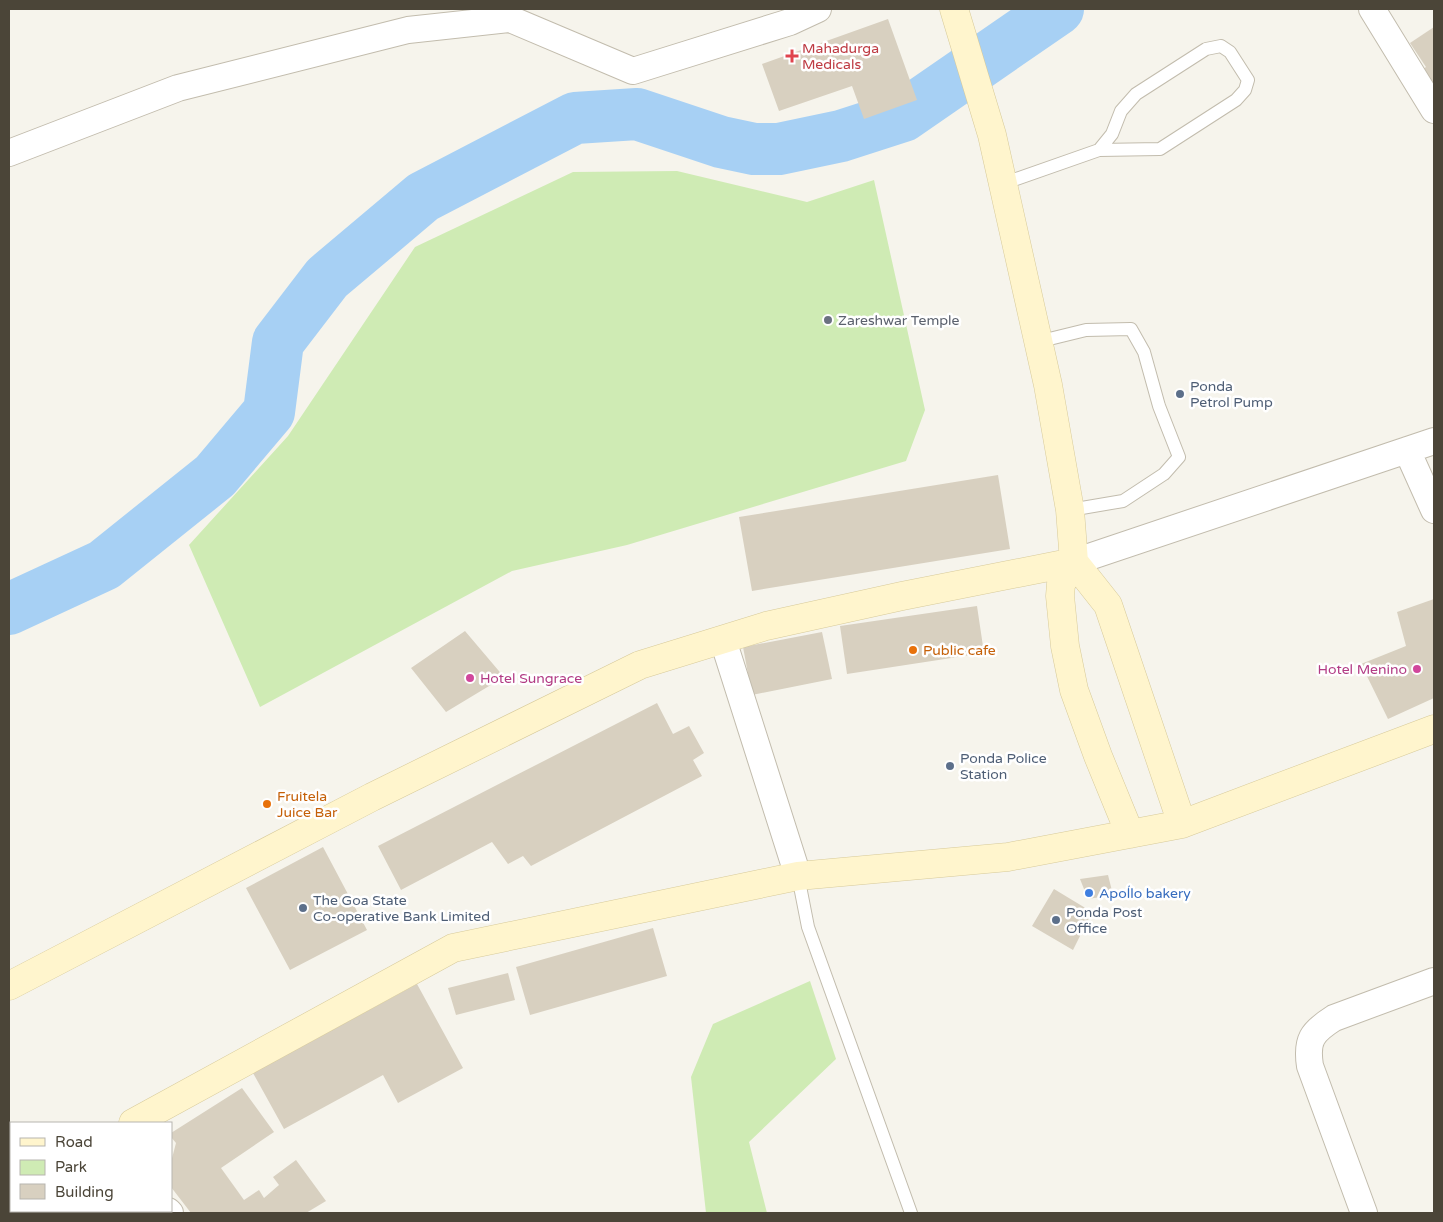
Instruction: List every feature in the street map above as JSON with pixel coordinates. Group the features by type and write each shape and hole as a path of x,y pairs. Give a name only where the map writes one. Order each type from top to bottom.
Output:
{"main road":[{"path":"954,9 992,135 1048,385 1070,510 1074,562 1108,605 1182,824"},
{"path":"9,986 363,802 640,665 766,626 893,598 1074,562"},
{"path":"1074,562 1061,584 1060,596 1065,646 1074,690 1098,756 1130,834"},
{"path":"135,1122 453,948 798,876 1008,857 1182,824 1434,729"}],"street":[{"path":"9,153 178,88 408,30 509,14 634,71 790,22 818,9"},
{"path":"1372,9 1434,110"},
{"path":"1074,562 1434,441"},
{"path":"1406,450 1434,510"},
{"path":"722,640 798,876"},
{"path":"1364,1213 1310,1066 1308,1051 1310,1040 1320,1027 1334,1018 1434,980"}],"lane":[{"path":"1002,184 1099,150 1160,149 1236,100 1245,90 1248,80 1230,52 1221,46 1206,49 1136,94 1121,111 1112,134 1099,150"},
{"path":"1037,342 1086,330 1131,329 1144,352 1159,406 1179,457 1164,474 1123,502 1070,510"},
{"path":"798,876 808,927 911,1213"}],"green space":[{"path":"677,171 807,202 874,180 925,410 906,461 627,545 512,571 260,707 189,545 288,436 415,247 573,172"},
{"path":"810,981 836,1059 749,1142 767,1213 706,1213 691,1077 713,1024"}],"building":[{"path":"888,19 917,100 864,119 852,86 779,111 762,64"},
{"path":"1434,27 1434,109 1412,77 1426,67 1410,43"},
{"path":"998,475 1010,549 752,591 739,517"},
{"path":"1434,599 1434,698 1388,719 1361,664 1406,646 1397,612"},
{"path":"977,606 984,653 847,674 840,626"},
{"path":"465,631 504,677 446,712 411,668"},
{"path":"822,632 832,679 752,695 743,647"},
{"path":"657,703 673,734 689,726 704,753 693,760 702,776 531,866 523,856 508,864 492,842 401,890 378,846"},
{"path":"323,847 367,930 290,970 246,888"},
{"path":"1108,875 1113,895 1088,899 1080,879"},
{"path":"1054,889 1092,912 1073,950 1032,926"},
{"path":"653,928 667,976 530,1015 516,967"},
{"path":"508,973 515,1000 456,1015 448,988"},
{"path":"417,984 463,1068 398,1103 383,1075 284,1129 253,1073"},
{"path":"242,1088 274,1132 221,1168 244,1200 259,1190 264,1198 279,1185 273,1177 296,1160 326,1201 306,1213 191,1213 172,1188 172,1158 176,1143 172,1138 172,1132"}],"waterway":[{"path":"9,609 104,565 215,476 269,412 278,342 327,278 423,197 575,118 637,114 721,142 754,149 779,149 841,136 903,116 1058,9"}],"place":[{"name":"Mahadurga Medicals","path":"792,56"},
{"name":"Zareshwar Temple","path":"828,320"},
{"name":"Ponda Petrol Pump","path":"1180,394"},
{"name":"Public cafe","path":"913,650"},
{"name":"Hotel Menino","path":"1417,669"},
{"name":"Hotel Sungrace","path":"470,678"},
{"name":"Ponda Police Station","path":"950,766"},
{"name":"Fruitela Juice Bar","path":"267,804"},
{"name":"Apoĺlo bakery","path":"1089,893"},
{"name":"The Goa State Co-operative Bank Limited","path":"303,908"},
{"name":"Ponda Post Office","path":"1056,920"}]}
